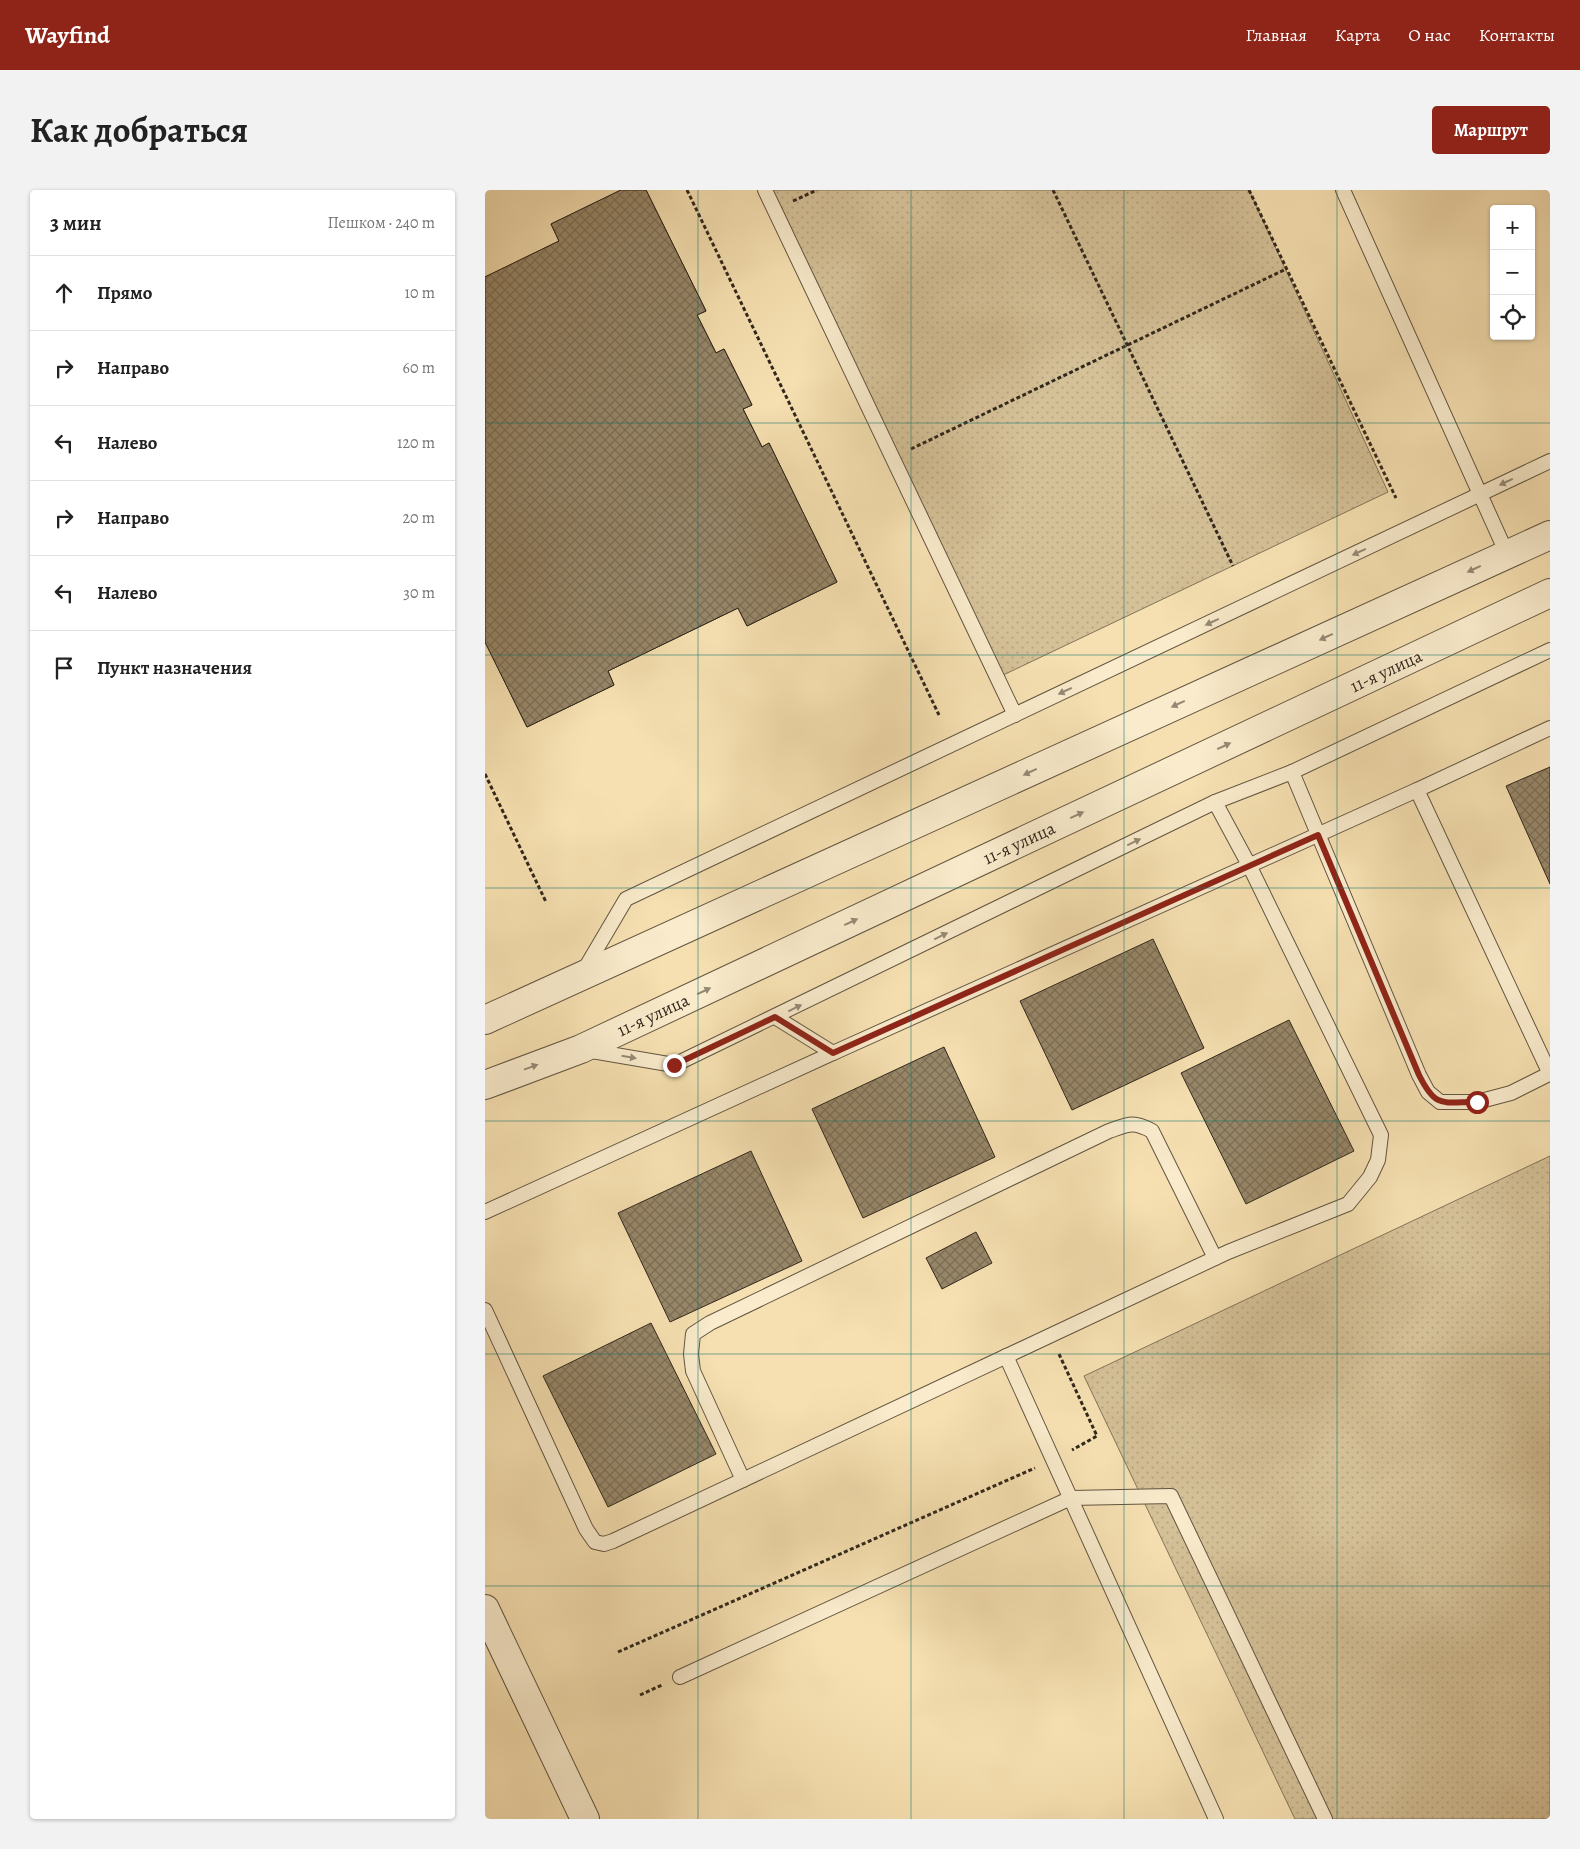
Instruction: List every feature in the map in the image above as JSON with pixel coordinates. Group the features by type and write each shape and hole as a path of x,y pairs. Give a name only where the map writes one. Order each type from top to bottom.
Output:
{"street":[{"path":"485,1020 1550,535"},
{"name":"11-я улица","path":"485,1084 581,1049 1550,593"},
{"path":"485,1609 585,1819"}],"lane":[{"path":"765,190 1015,715"},
{"path":"1343,190 1507,554"},
{"path":"580,977 626,899 1550,461"},
{"path":"581,1049 674,1065 1215,802 1292,772 1550,650"},
{"path":"485,1212 1550,728"},
{"path":"1292,772 1419,1075 1428,1092 1439,1102 1477,1102 1511,1092 1550,1074 1417,790"},
{"path":"485,1310 586,1529 595,1542 604,1544 1215,1258 1348,1204 1370,1177 1378,1160 1381,1135 1249,865 1215,802"},
{"path":"775,1017 833,1053"},
{"path":"743,1480 693,1371 691,1354 693,1334 710,1324 1109,1131 1137,1124 1152,1131 1215,1258"},
{"path":"1006,1356 1217,1819"},
{"path":"680,1677 1071,1498 1171,1496 1325,1819"}],"path":[{"path":"687,190 939,715"},
{"path":"1053,190 1233,566"},
{"path":"1249,190 1396,498"},
{"path":"892,457 1287,269"},
{"path":"485,774 546,902"},
{"path":"619,1652 1053,1460 1097,1436 1051,1335"}],"shaded area":[{"path":"765,190 1249,190 1388,492 999,677"},
{"path":"1550,1156 1550,1819 1295,1819 1084,1376"}],"building":[{"path":"621,190 646,190 706,311 697,315 716,353 724,349 752,405 743,409 762,447 769,443 837,582 747,626 738,608 608,671 614,685 527,727 485,642 485,423 503,460 637,395 598,316 485,371 485,277 559,241 551,224","holes":["663,441 704,525 570,591 528,507"]},
{"path":"621,190 646,190 706,311 697,315 716,353 724,349 752,405 743,409 762,447 769,443 837,582 747,626 738,608 608,671 614,685 527,727 485,642 485,277 559,241 551,224"},
{"path":"1550,767 1550,884 1506,786"},
{"path":"1153,939 1204,1048 1072,1110 1020,1001"},
{"path":"1289,1020 1354,1151 1246,1204 1181,1073"},
{"path":"944,1047 995,1157 863,1218 812,1109"},
{"path":"751,1151 802,1261 670,1322 618,1213"},
{"path":"976,1232 992,1263 942,1289 926,1258"},
{"path":"651,1323 716,1454 608,1507 543,1376"}],"route":[{"path":"674,1065 775,1017 833,1053 1318,835 1419,1075 1428,1092 1439,1102 1477,1102"}]}
